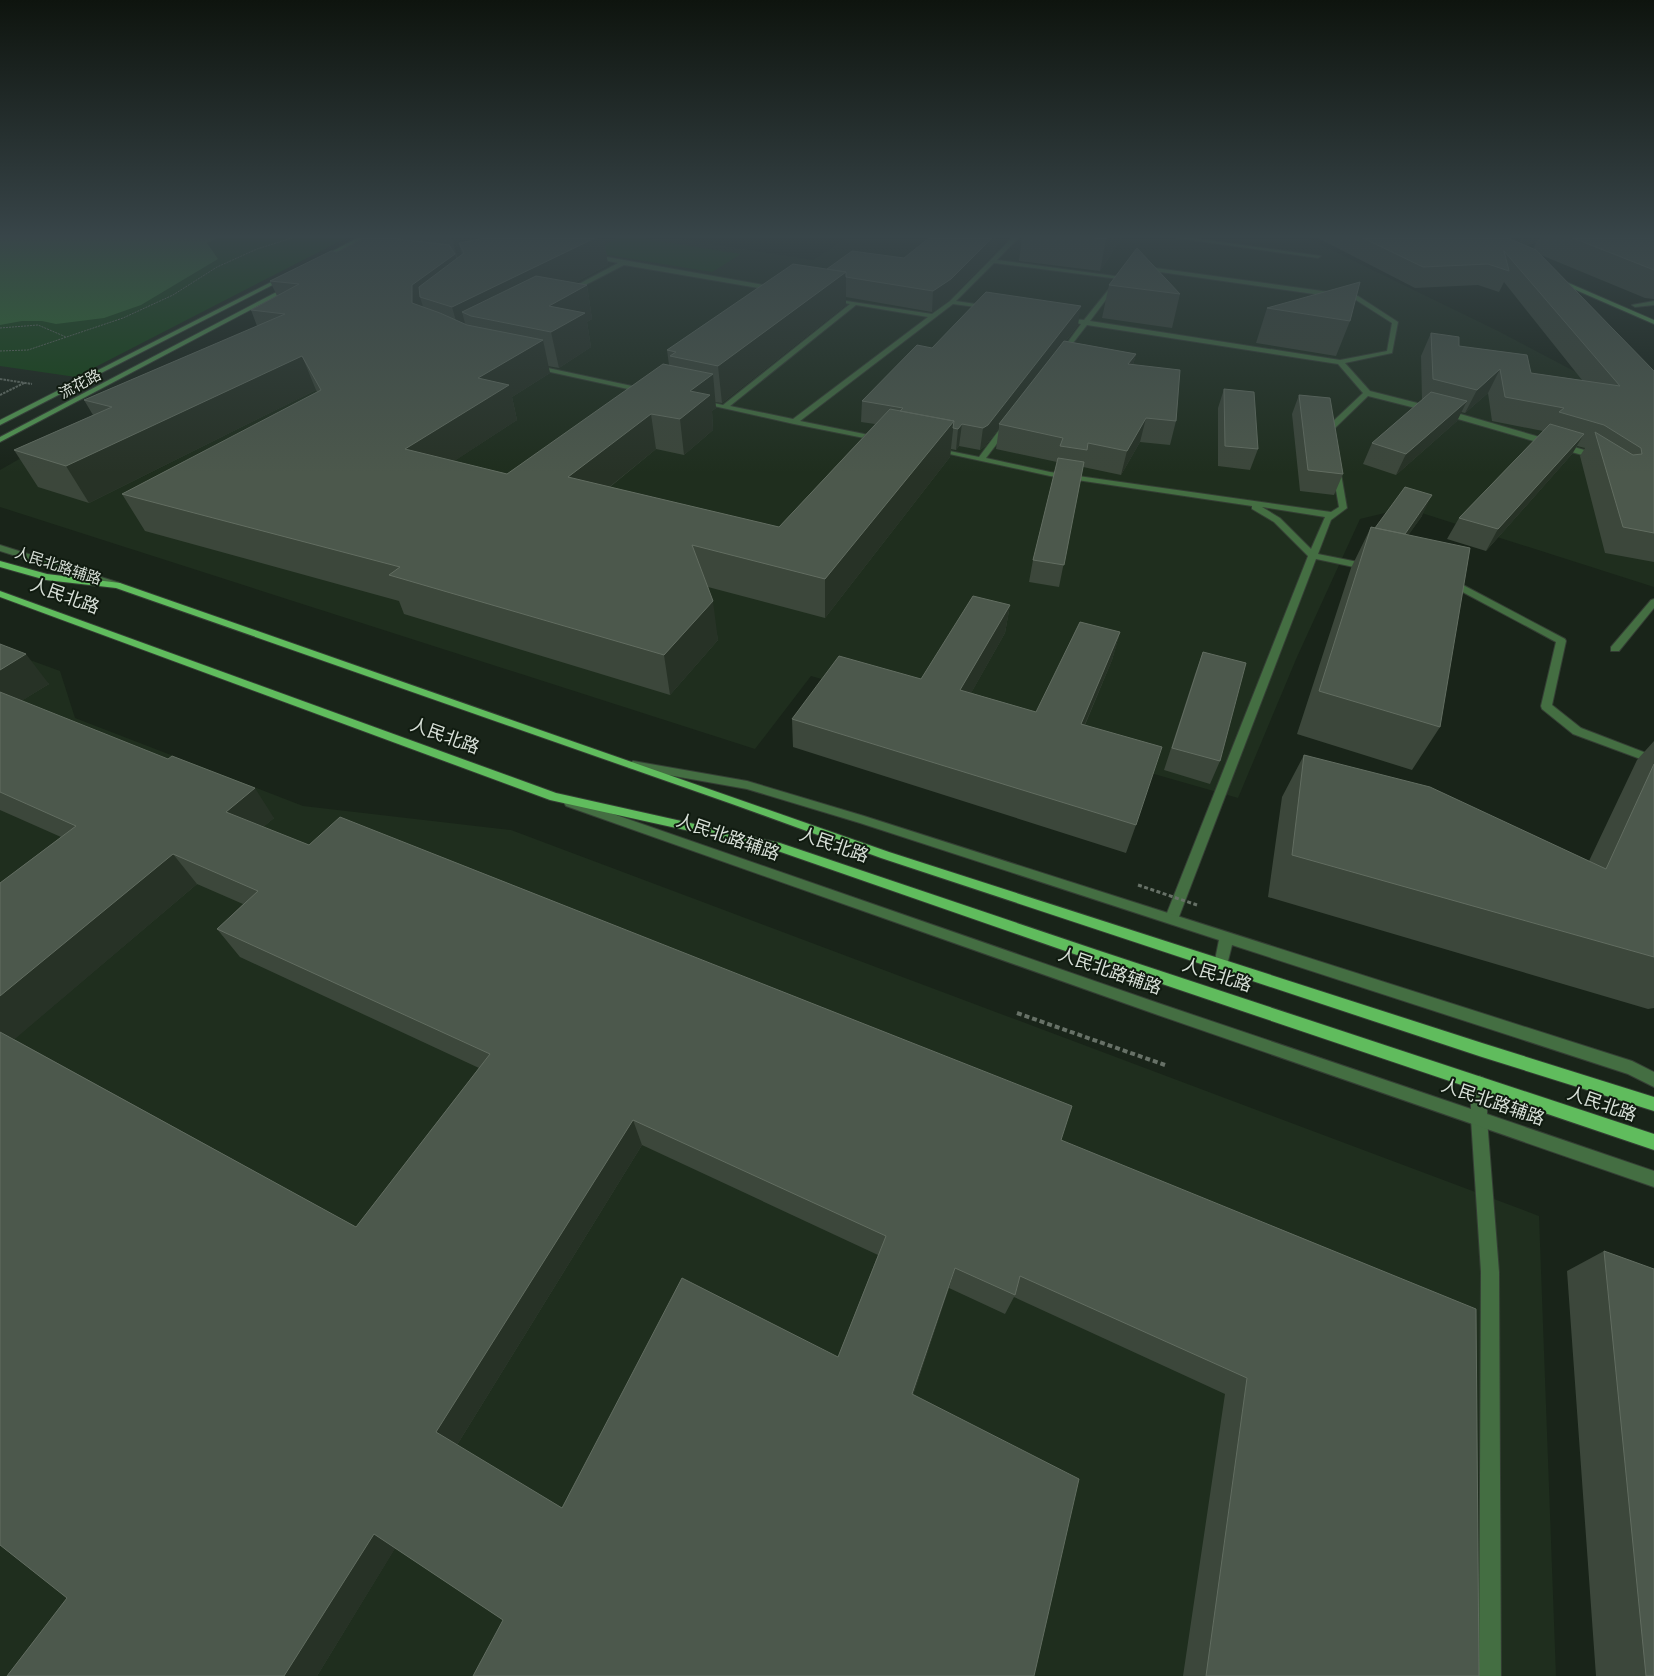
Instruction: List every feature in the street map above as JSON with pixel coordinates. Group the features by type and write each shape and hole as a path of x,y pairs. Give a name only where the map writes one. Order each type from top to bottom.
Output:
{"main road":[{"name":"人民北路","path":"0,564 46,577 117,585 885,855 1620,1095 1654,1104"},
{"name":"人民北路","path":"0,594 554,797 776,846 1106,960 1654,1142"}],"street":[{"name":"流花路","path":"0,422 207,316"},
{"name":"流花路","path":"0,440 235,316"},
{"path":"724,407 838,316"},
{"path":"794,422 932,316"},
{"path":"1056,361 1091,316"},
{"path":"1057,318 1340,362 1390,352 1395,322 1386,316"},
{"path":"1641,316 1654,322"},
{"path":"1340,362 1367,393 1454,415 1585,453 1606,467"},
{"path":"525,365 657,393"},
{"path":"1333,449 1330,429 1367,393"},
{"path":"695,401 887,441"},
{"path":"981,460 1010,422"},
{"path":"925,448 1050,474 1332,516"},
{"path":"1172,918 1327,519 1343,508 1335,459"},
{"path":"1250,504 1277,520 1313,556 1382,570"},
{"name":"人民北路辅路","path":"0,548 117,585"},
{"path":"1440,582 1460,586 1561,641 1546,706 1577,731 1654,760"},
{"path":"1615,649 1654,602"},
{"path":"632,765 747,785 1172,918 1632,1068 1654,1080"},
{"name":"人民北路辅路","path":"554,797 1158,1009 1654,1179"},
{"path":"1221,965 1227,936"},
{"path":"1478,1083 1490,1272 1490,1676"}],"path":[{"path":"0,351 28,350 127,316"},
{"path":"0,328 38,325 66,338"},
{"path":"0,395 24,383"},
{"path":"1138,885 1197,905"},
{"path":"1017,1013 1165,1065"}],"shaded area":[{"path":"0,316 194,316 76,377 0,366"},
{"path":"0,316 109,316 56,324 42,321 22,321 0,325"},
{"path":"294,316 1468,316 1654,413 1654,587 1406,508 1360,519 1297,657 1238,798 811,676 755,749 0,507 0,470 224,342"},
{"path":"0,649 60,671 75,718 303,806 511,830 1539,1216 1556,1676 0,1676"}],"building":[{"path":"280,316 447,316 467,325 543,340 478,378 509,385 405,449 507,474 663,364 713,374 690,391 710,395 680,419 651,414 568,477 779,527 890,409 954,421 825,579 692,545 713,601 664,655 389,575 400,567 122,494 321,390 302,356 66,466 14,450 112,407 84,400"},
{"path":"472,316 579,316 551,332"},
{"path":"717,316 786,316 718,366 670,356 676,352 667,350"},
{"path":"963,316 1073,316 988,425 983,428 962,424 958,429 953,428 954,421 900,411 903,408 862,401 917,345 932,348"},
{"path":"1319,316 1351,316 1350,321"},
{"path":"1560,316 1601,316 1654,371 1654,533 1623,527 1595,432 1633,455 1642,454 1641,448 1604,425 1559,412 1564,408 1505,397 1500,369 1477,390 1433,379 1431,333 1459,337 1459,346 1527,355 1531,373 1620,386"},
{"path":"1064,341 1136,354 1128,364 1180,370 1176,421 1146,418 1127,451 1088,443 1087,450 1060,446 1063,438 999,424"},
{"path":"1224,389 1254,392 1258,449 1225,446"},
{"path":"1431,392 1467,401 1406,454 1372,443"},
{"path":"1299,395 1330,398 1343,474 1308,470"},
{"path":"1550,424 1584,434 1498,529 1459,518"},
{"path":"1058,458 1084,462 1064,565 1033,560"},
{"path":"1405,487 1432,495 1405,534 1375,528"},
{"path":"1371,527 1470,548 1440,727 1319,691"},
{"path":"973,596 1010,605 960,690 1036,712 1080,622 1120,632 1081,724 1162,747 1136,825 792,719 839,656 921,679"},
{"path":"0,644 26,654 0,670"},
{"path":"1203,652 1246,663 1220,761 1172,748"},
{"path":"0,692 168,759 172,756 255,788 226,812 309,845 340,817 1072,1106 1061,1140 1476,1309 1479,1676 1206,1676 1247,1378 1020,1276 1015,1295 955,1268 912,1394 1079,1479 1034,1676 473,1676 503,1620 374,1534 284,1676 7,1676 67,1598 0,1545 0,1032 356,1227 490,1054 217,929 258,891 173,854 0,996 0,883 76,826 0,792","holes":["633,1120 886,1236 838,1357 682,1278 562,1508 436,1432"]},
{"path":"1304,755 1430,787 1606,869 1654,764 1654,957 1292,855"},
{"path":"1604,1251 1654,1269 1654,1676 1646,1676"}]}
